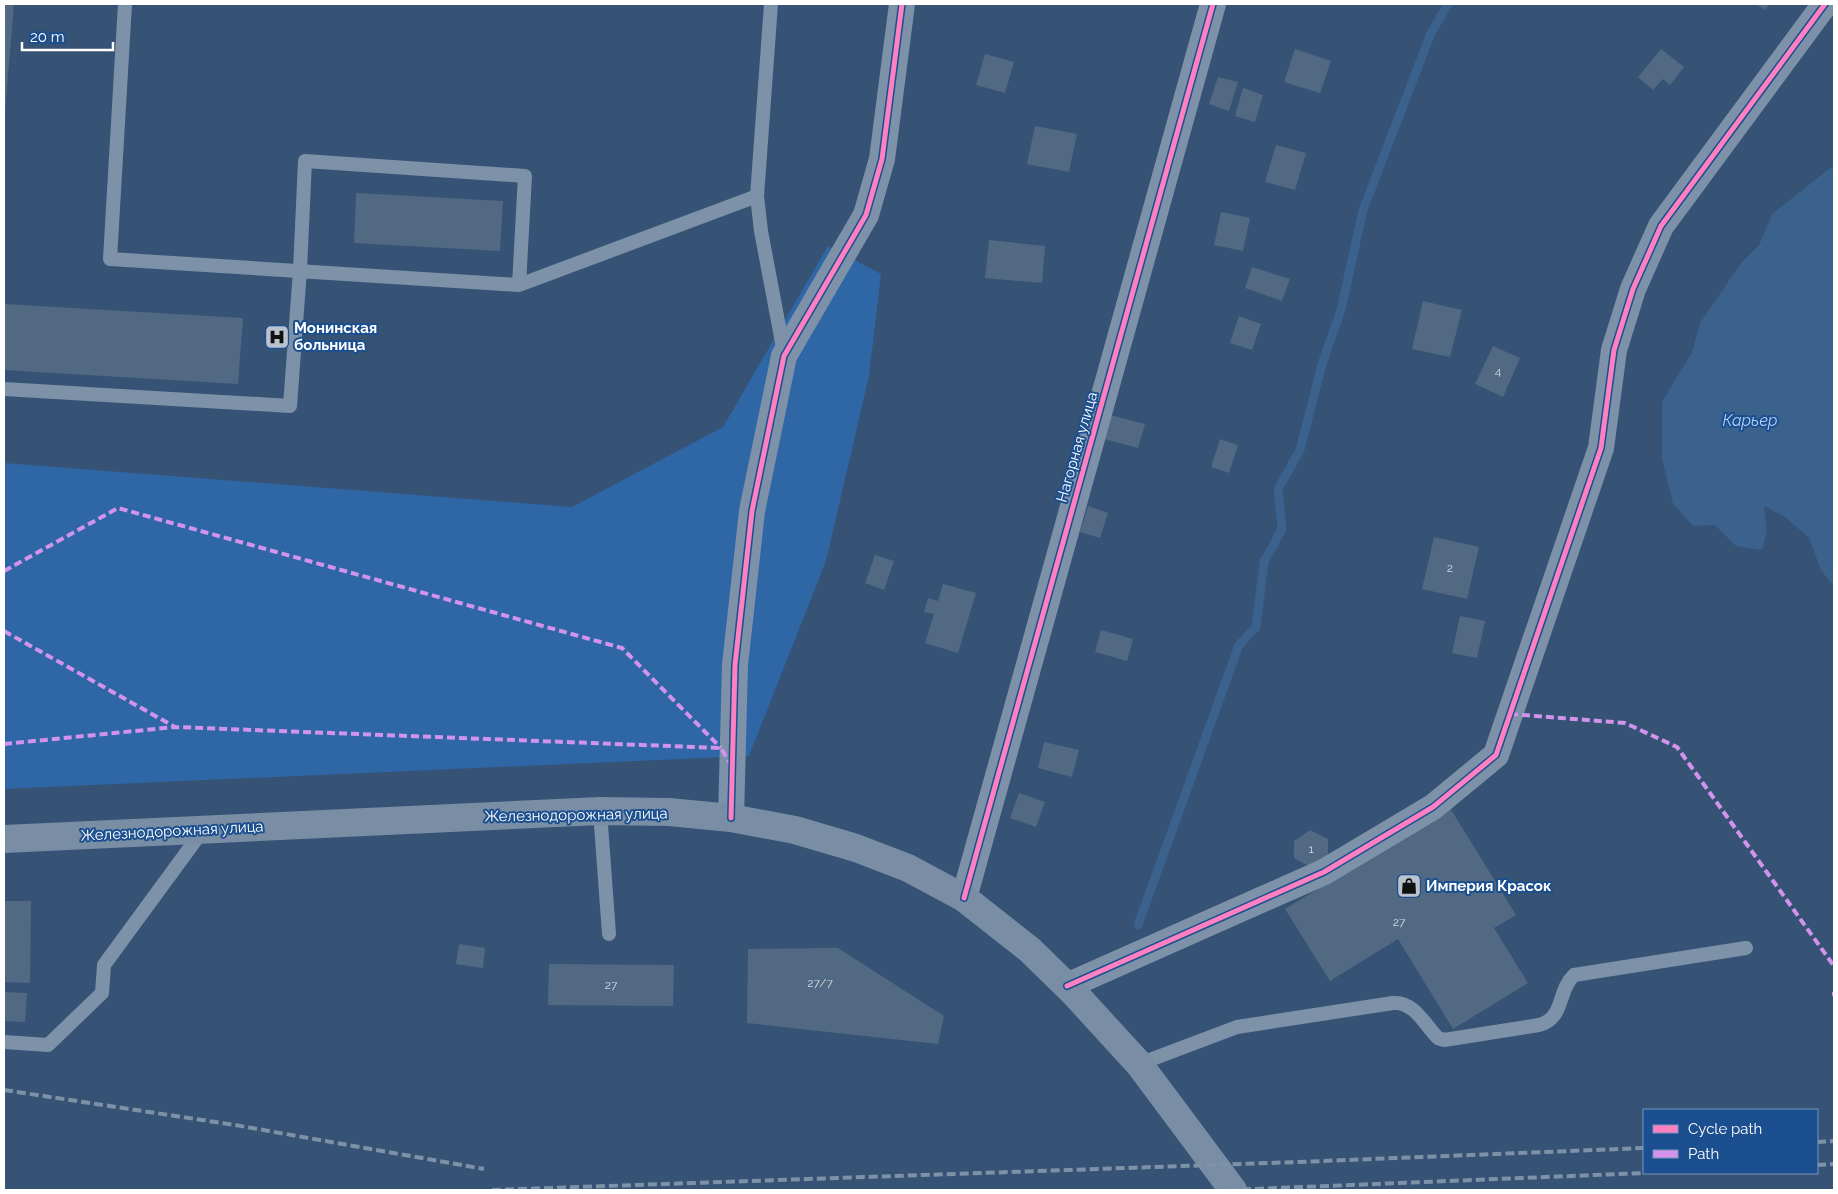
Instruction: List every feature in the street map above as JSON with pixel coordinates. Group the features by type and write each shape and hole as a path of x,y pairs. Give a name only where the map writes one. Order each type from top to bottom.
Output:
{"main road":[{"name":"Железнодорожная улица","path":"4,839 600,811 669,812 731,818 795,830 856,848 908,868 964,898 1030,950 1067,986 1139,1064 1233,1190"}],"street":[{"path":"731,818 736,666 751,521 784,356 866,215 882,159 902,4"},
{"name":"Нагорная улица","path":"964,898 1213,4"},
{"path":"1067,986 1324,872 1433,807 1496,755 1601,448 1614,350 1633,289 1661,226 1826,4"}],"lane":[{"path":"126,4 110,259 518,285 757,196"},
{"path":"771,4 757,196 760,231 784,356"},
{"path":"4,389 290,406 306,161 525,176 518,285"},
{"path":"600,811 609,934"},
{"path":"4,1042 48,1045 102,993 104,965 203,830"},
{"path":"1139,1064 1237,1027 1401,1002 1409,1006 1438,1038 1444,1040 1539,1025 1554,1017 1566,985 1574,975 1746,948"}],"shaded area":[{"path":"828,246 881,274 869,376 826,561 749,756 4,789 4,463 572,507 723,427"}],"water":[{"name":"Карьер","path":"1834,165 1834,587 1821,570 1809,538 1785,517 1764,506 1767,531 1762,550 1736,546 1715,525 1693,526 1673,504 1662,459 1662,402 1692,352 1700,323 1741,263 1759,245 1772,214"}],"building":[{"path":"4,4 14,4 5,112 4,112"},
{"path":"1756,4 1770,4 1765,10"},
{"path":"1295,49 1331,61 1320,93 1284,82"},
{"path":"1661,49 1684,67 1670,85 1663,79 1653,90 1638,77"},
{"path":"985,54 1014,62 1005,93 976,85"},
{"path":"1218,77 1238,82 1229,111 1209,104"},
{"path":"1243,88 1263,95 1255,122 1235,116"},
{"path":"1035,126 1077,134 1069,172 1027,164"},
{"path":"1276,145 1306,153 1295,190 1265,182"},
{"path":"356,193 503,201 500,251 354,243"},
{"path":"1221,212 1250,218 1243,251 1214,245"},
{"path":"989,240 1045,246 1042,283 985,278"},
{"path":"1252,267 1290,279 1282,301 1245,288"},
{"path":"1423,301 1462,310 1450,357 1412,349"},
{"path":"4,304 243,318 238,384 4,370"},
{"path":"1239,316 1261,324 1252,350 1230,343"},
{"path":"1493,346 1520,358 1503,397 1475,384"},
{"path":"1110,415 1145,424 1138,448 1104,439"},
{"path":"1220,439 1238,445 1229,473 1211,467"},
{"path":"1088,506 1108,513 1100,538 1080,532"},
{"path":"1434,537 1479,547 1467,599 1422,589"},
{"path":"875,555 894,561 884,590 865,583"},
{"path":"943,584 976,593 958,653 925,643 934,614 924,612 928,598 938,601"},
{"path":"1460,616 1485,621 1477,658 1452,653"},
{"path":"1101,630 1133,639 1127,661 1095,652"},
{"path":"1044,742 1079,750 1072,777 1038,768"},
{"path":"1019,793 1045,802 1036,827 1010,818"},
{"path":"1450,808 1516,915 1494,928 1528,983 1453,1029 1398,939 1330,981 1285,909"},
{"path":"1310,830 1328,839 1328,859 1312,868 1294,858 1294,841"},
{"path":"4,901 31,901 30,983 4,982"},
{"path":"459,944 485,948 483,968 456,964"},
{"path":"838,948 944,1016 938,1044 747,1023 748,949"},
{"path":"549,964 674,965 673,1006 548,1005"},
{"path":"4,992 27,993 25,1022 4,1021"}],"waterway":[{"path":"1138,925 1239,645 1256,627 1264,562 1282,529 1278,489 1300,450 1322,364 1341,310 1363,210 1431,33 1448,4"}],"railway":[{"path":"4,1090 235,1125 484,1169"},
{"path":"1818,1142 1834,1141"},
{"path":"492,1190 1643,1148"},
{"path":"1818,1165 1834,1164"},
{"path":"1229,1190 1643,1173"}],"marked path":[{"path":"4,571 118,508 622,648 721,748"},
{"path":"4,631 175,727"},
{"path":"1510,714 1625,723 1677,747 1834,966"},
{"path":"4,744 175,727 721,748 731,765"}],"cycle path":[{"path":"731,818 735,665 752,511 784,356 866,215 882,159 902,4"},
{"path":"964,898 1213,4"},
{"path":"1067,986 1324,872 1433,807 1496,755 1601,448 1614,350 1633,289 1661,226 1825,4"}],"place":[{"name":"Монинская больница","path":"277,337"},
{"name":"Империя Красок","path":"1409,886"}]}
